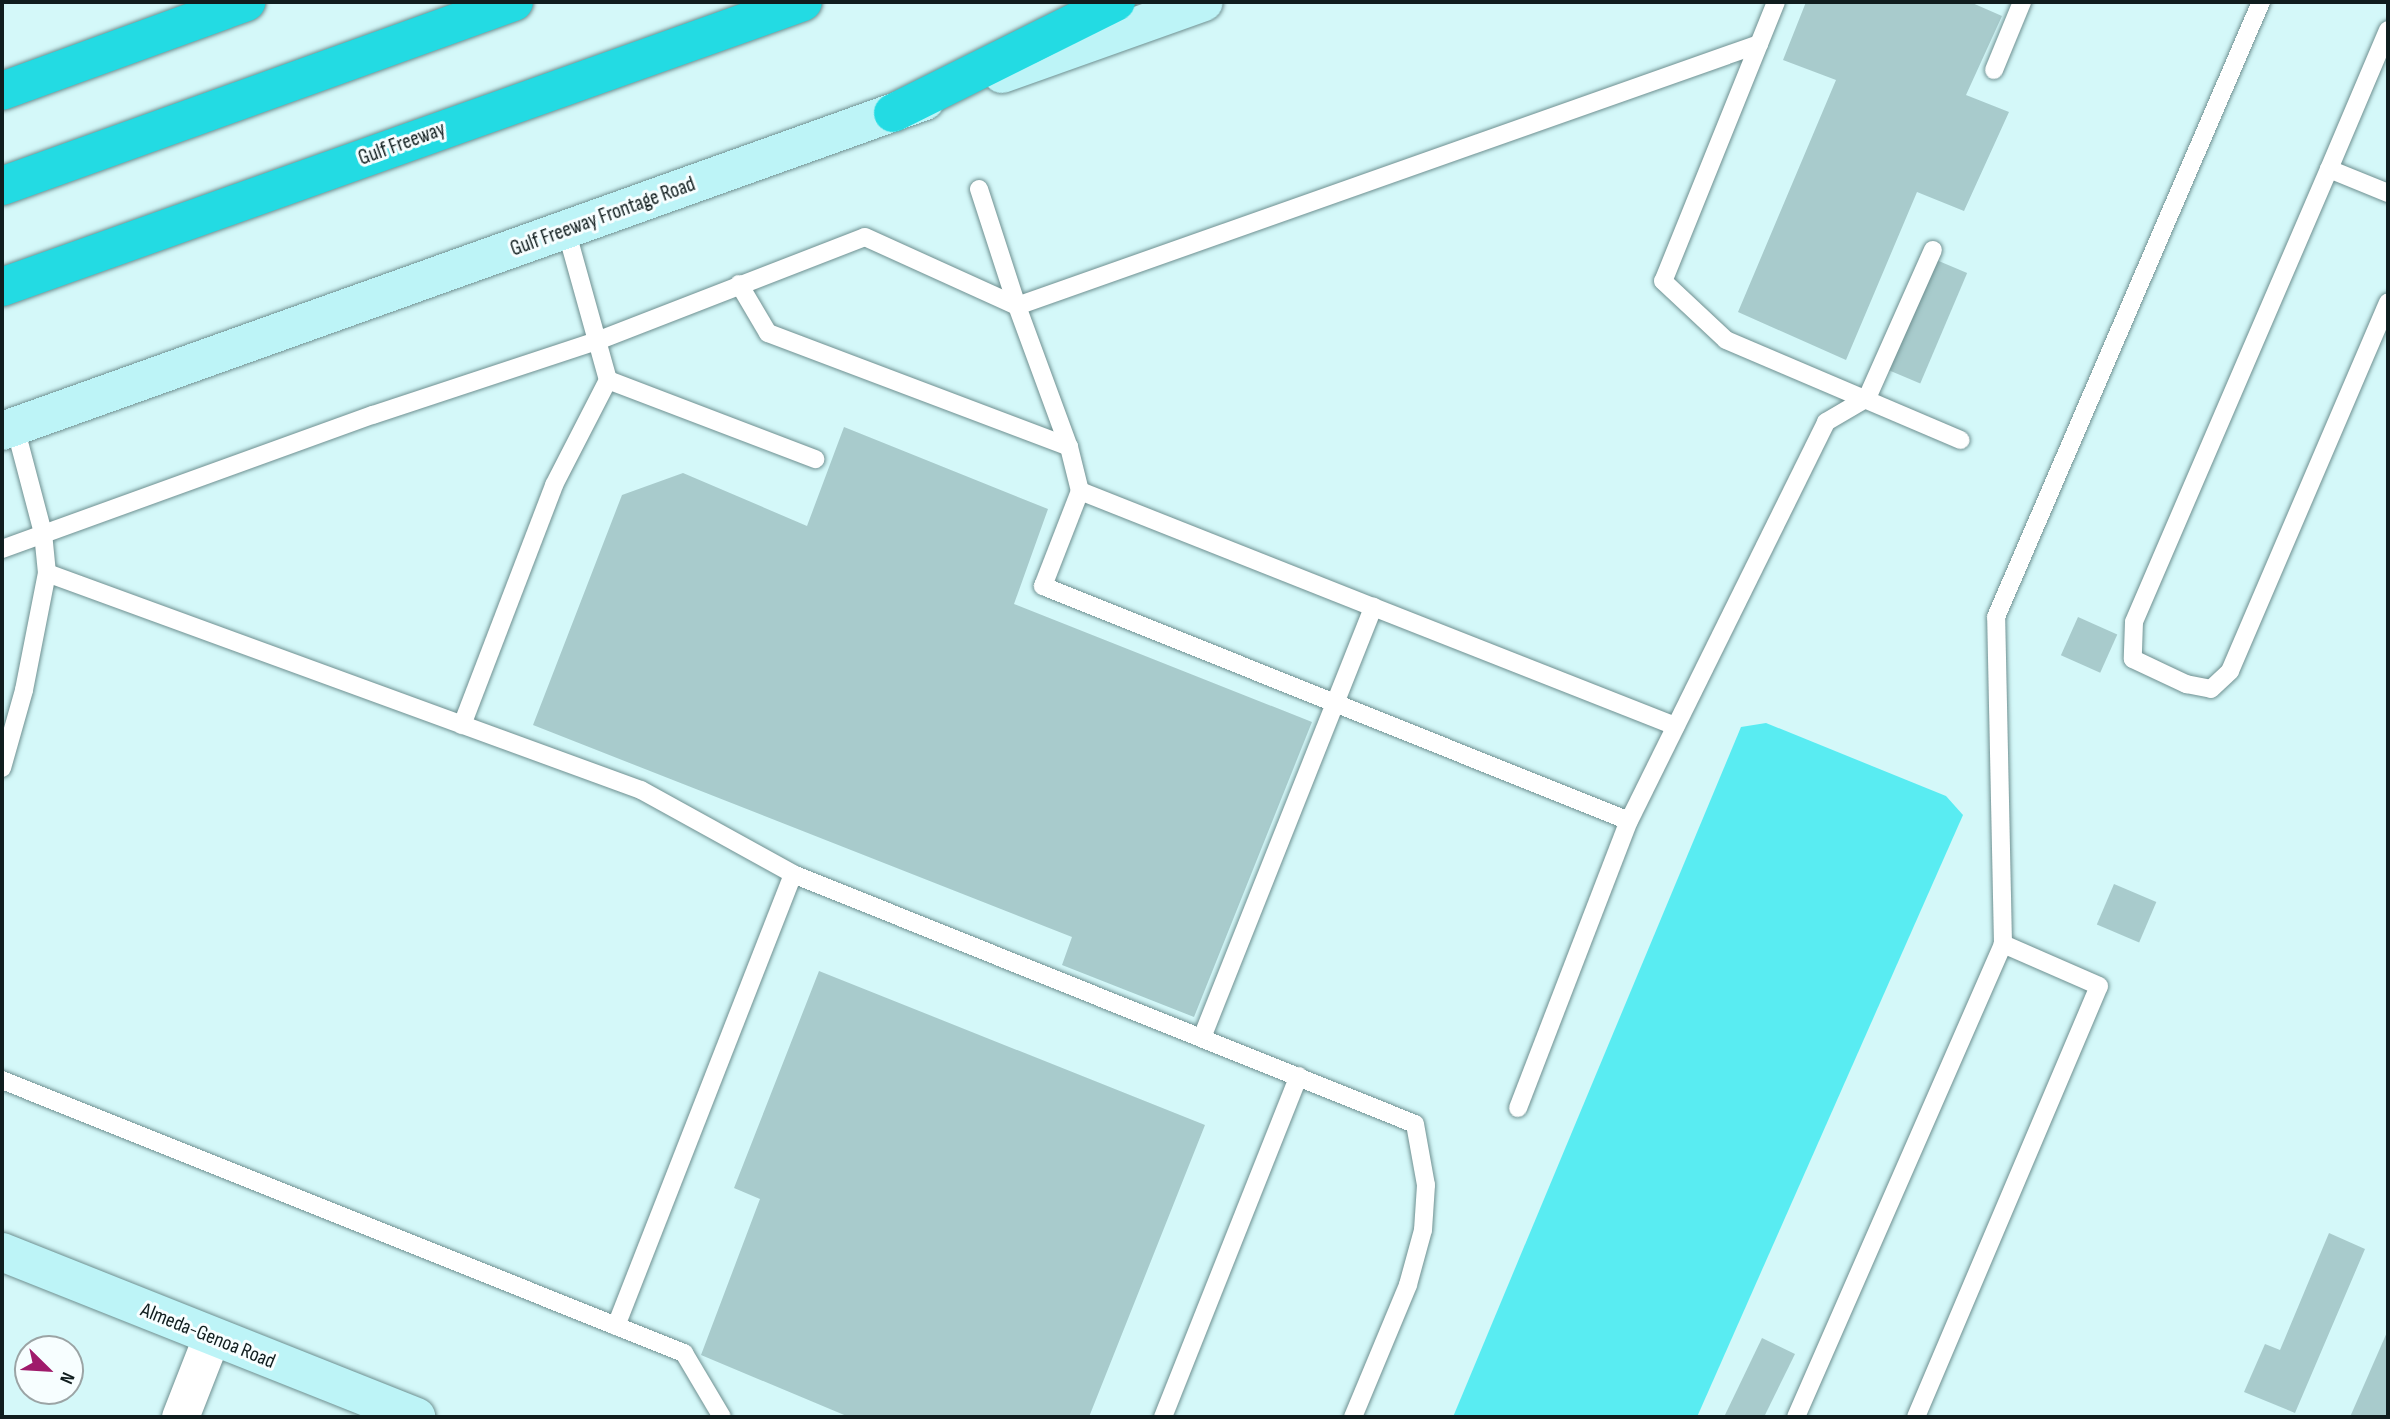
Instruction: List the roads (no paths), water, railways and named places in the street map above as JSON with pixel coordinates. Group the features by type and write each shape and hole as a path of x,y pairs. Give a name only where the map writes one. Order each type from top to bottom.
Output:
{"highway":[{"path":"2,91 246,2"},
{"path":"2,186 514,2"},
{"name":"Gulf Freeway","path":"2,287 803,2"},
{"path":"893,113 1116,2"}],"main road":[{"name":"Gulf Freeway Frontage Road","path":"8,429 1204,2"},
{"name":"Almeda-Genoa Road","path":"2,1252 392,1413"}],"street":[{"path":"180,1417 211,1338"}],"lane":[{"path":"1776,2 1663,281 1726,340 1961,440"},
{"path":"1994,70 2022,2"},
{"path":"1796,1417 2003,944 1996,617 2261,2"},
{"path":"2388,30 2134,622 2130,638 2133,659 2186,684 2211,689 2230,671 2388,302"},
{"path":"2,549 373,415 597,341 865,237 1017,306 1759,44"},
{"path":"2329,169 2388,193"},
{"path":"979,189 1017,306 1069,447 1080,491 1043,586 1629,821"},
{"path":"462,725 554,485 608,380 566,230"},
{"path":"1518,1108 1629,821 1826,422 1867,398 1933,250"},
{"path":"739,284 768,333 1069,447"},
{"path":"608,380 815,459"},
{"path":"2,768 24,690 47,573 43,533 8,429"},
{"path":"1080,491 1675,726"},
{"path":"47,573 641,789 793,874 1203,1035 1415,1124 1422,1146 1423,1230 1408,1285 1353,1417"},
{"path":"1203,1035 1373,607"},
{"path":"616,1326 793,874"},
{"path":"1916,1417 2099,986 2003,944"},
{"path":"1163,1417 1299,1076"},
{"path":"2,1080 684,1353 722,1417"}],"water":[{"path":"1766,723 1946,796 1963,815 1697,1417 1453,1417 1741,727"}]}
